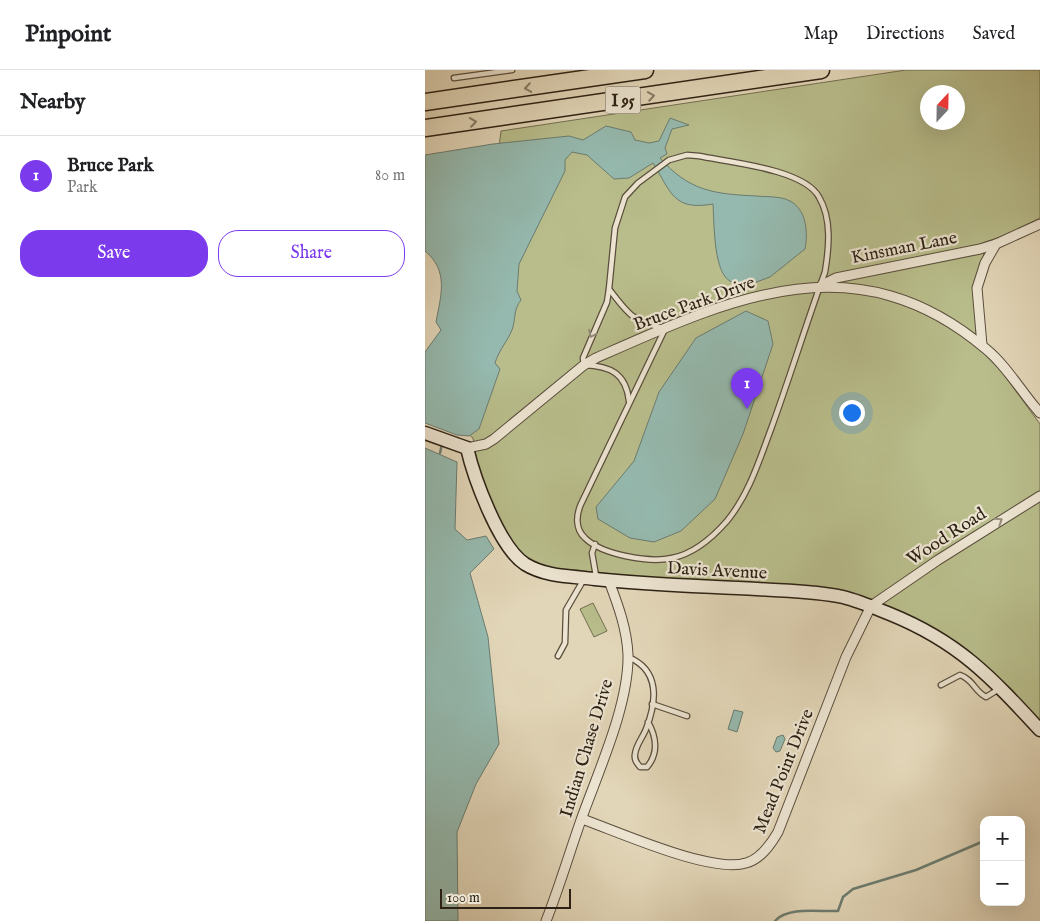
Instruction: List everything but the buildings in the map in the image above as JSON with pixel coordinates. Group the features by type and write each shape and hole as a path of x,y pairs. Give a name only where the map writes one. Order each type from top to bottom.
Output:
{"highway":[{"name":"I 95","path":"425,102 645,70"},
{"name":"I 95","path":"425,128 821,70"}],"main road":[{"path":"425,433 462,447"},
{"name":"Davis Avenue","path":"462,447 500,532 513,554 538,570 552,575 597,579 819,593 844,597 871,606 931,632 952,645 1001,688 1040,730"}],"street":[{"name":"Kinsman Lane","path":"820,287 836,278 996,244 1040,224"},
{"path":"981,345 977,288 985,263 996,244"},
{"name":"Bruce Park Drive","path":"462,447 486,444 494,439 584,365 665,329 712,310 757,296 837,286 864,290 917,304 962,329 998,361 1040,413"},
{"name":"Wood Road","path":"871,606 938,560 1040,496"},
{"name":"Indian Chase Drive","path":"546,921 619,708 628,657 626,631 597,579"},
{"name":"Mead Point Drive","path":"582,819 708,864 735,865 753,860 769,847 778,832 846,657 871,606"}],"lane":[{"path":"454,78 512,70"},
{"path":"609,289 625,312 636,319 665,329 578,511 579,530 586,539 615,553 649,561 687,554 726,522 741,500 754,475 826,268 828,228 819,196 805,182 783,174 687,155 669,160 637,183 625,197 618,216 607,302 583,358 584,365 611,370 625,383 629,401"},
{"path":"558,656 565,643 566,610 597,579 592,562 595,544"},
{"path":"628,657 641,662 649,672 653,682 652,704 648,722 635,753 635,761 640,767 647,767 651,762 655,749 656,737 648,722"},
{"path":"941,685 959,675 972,681 981,694 986,697 1001,688"},
{"path":"652,704 687,716"}],"green space":[{"path":"906,70 1040,70 1040,218 1006,235 982,243 984,258 973,291 977,323 975,344 1001,371 1040,424 1040,723 985,666 862,599 615,576 578,570 563,570 535,564 519,553 503,528 478,469 473,438 463,430 501,131"},
{"path":"593,603 607,631 594,637 580,609"}],"water":[{"path":"670,118 689,125 672,129 665,148 667,154 660,158 671,169 681,178 703,189 727,194 778,197 790,201 800,210 805,222 805,249 770,277 743,287 738,285 726,277 718,260 713,204 689,205 681,202 669,191 653,163 629,178 614,179 587,155 572,152 565,160 565,171 519,264 517,291 521,300 518,304 512,330 495,363 500,369 479,429 469,436 457,435 425,423 425,352 441,330 436,322 441,284 438,267 425,251 425,155 493,144 569,136 583,140 606,126 631,132 635,140 649,143 659,141"},
{"path":"746,311 768,321 773,344 743,434 715,499 681,531 654,542 630,538 598,519 596,507 634,461 659,392 696,338"},
{"path":"425,448 457,462 455,529 467,540 486,536 494,549 470,573 488,637 499,744 476,784 457,832 458,921 425,921"},
{"path":"734,710 743,712 737,732 728,729"},
{"path":"783,735 785,739 780,751 776,752 773,748 777,737"}],"waterway":[{"path":"440,453 442,444"},
{"path":"775,921 788,913 838,911 843,897 853,889 916,870 980,843"}],"place":[{"name":"Bruce Park","path":"747,409"}]}
